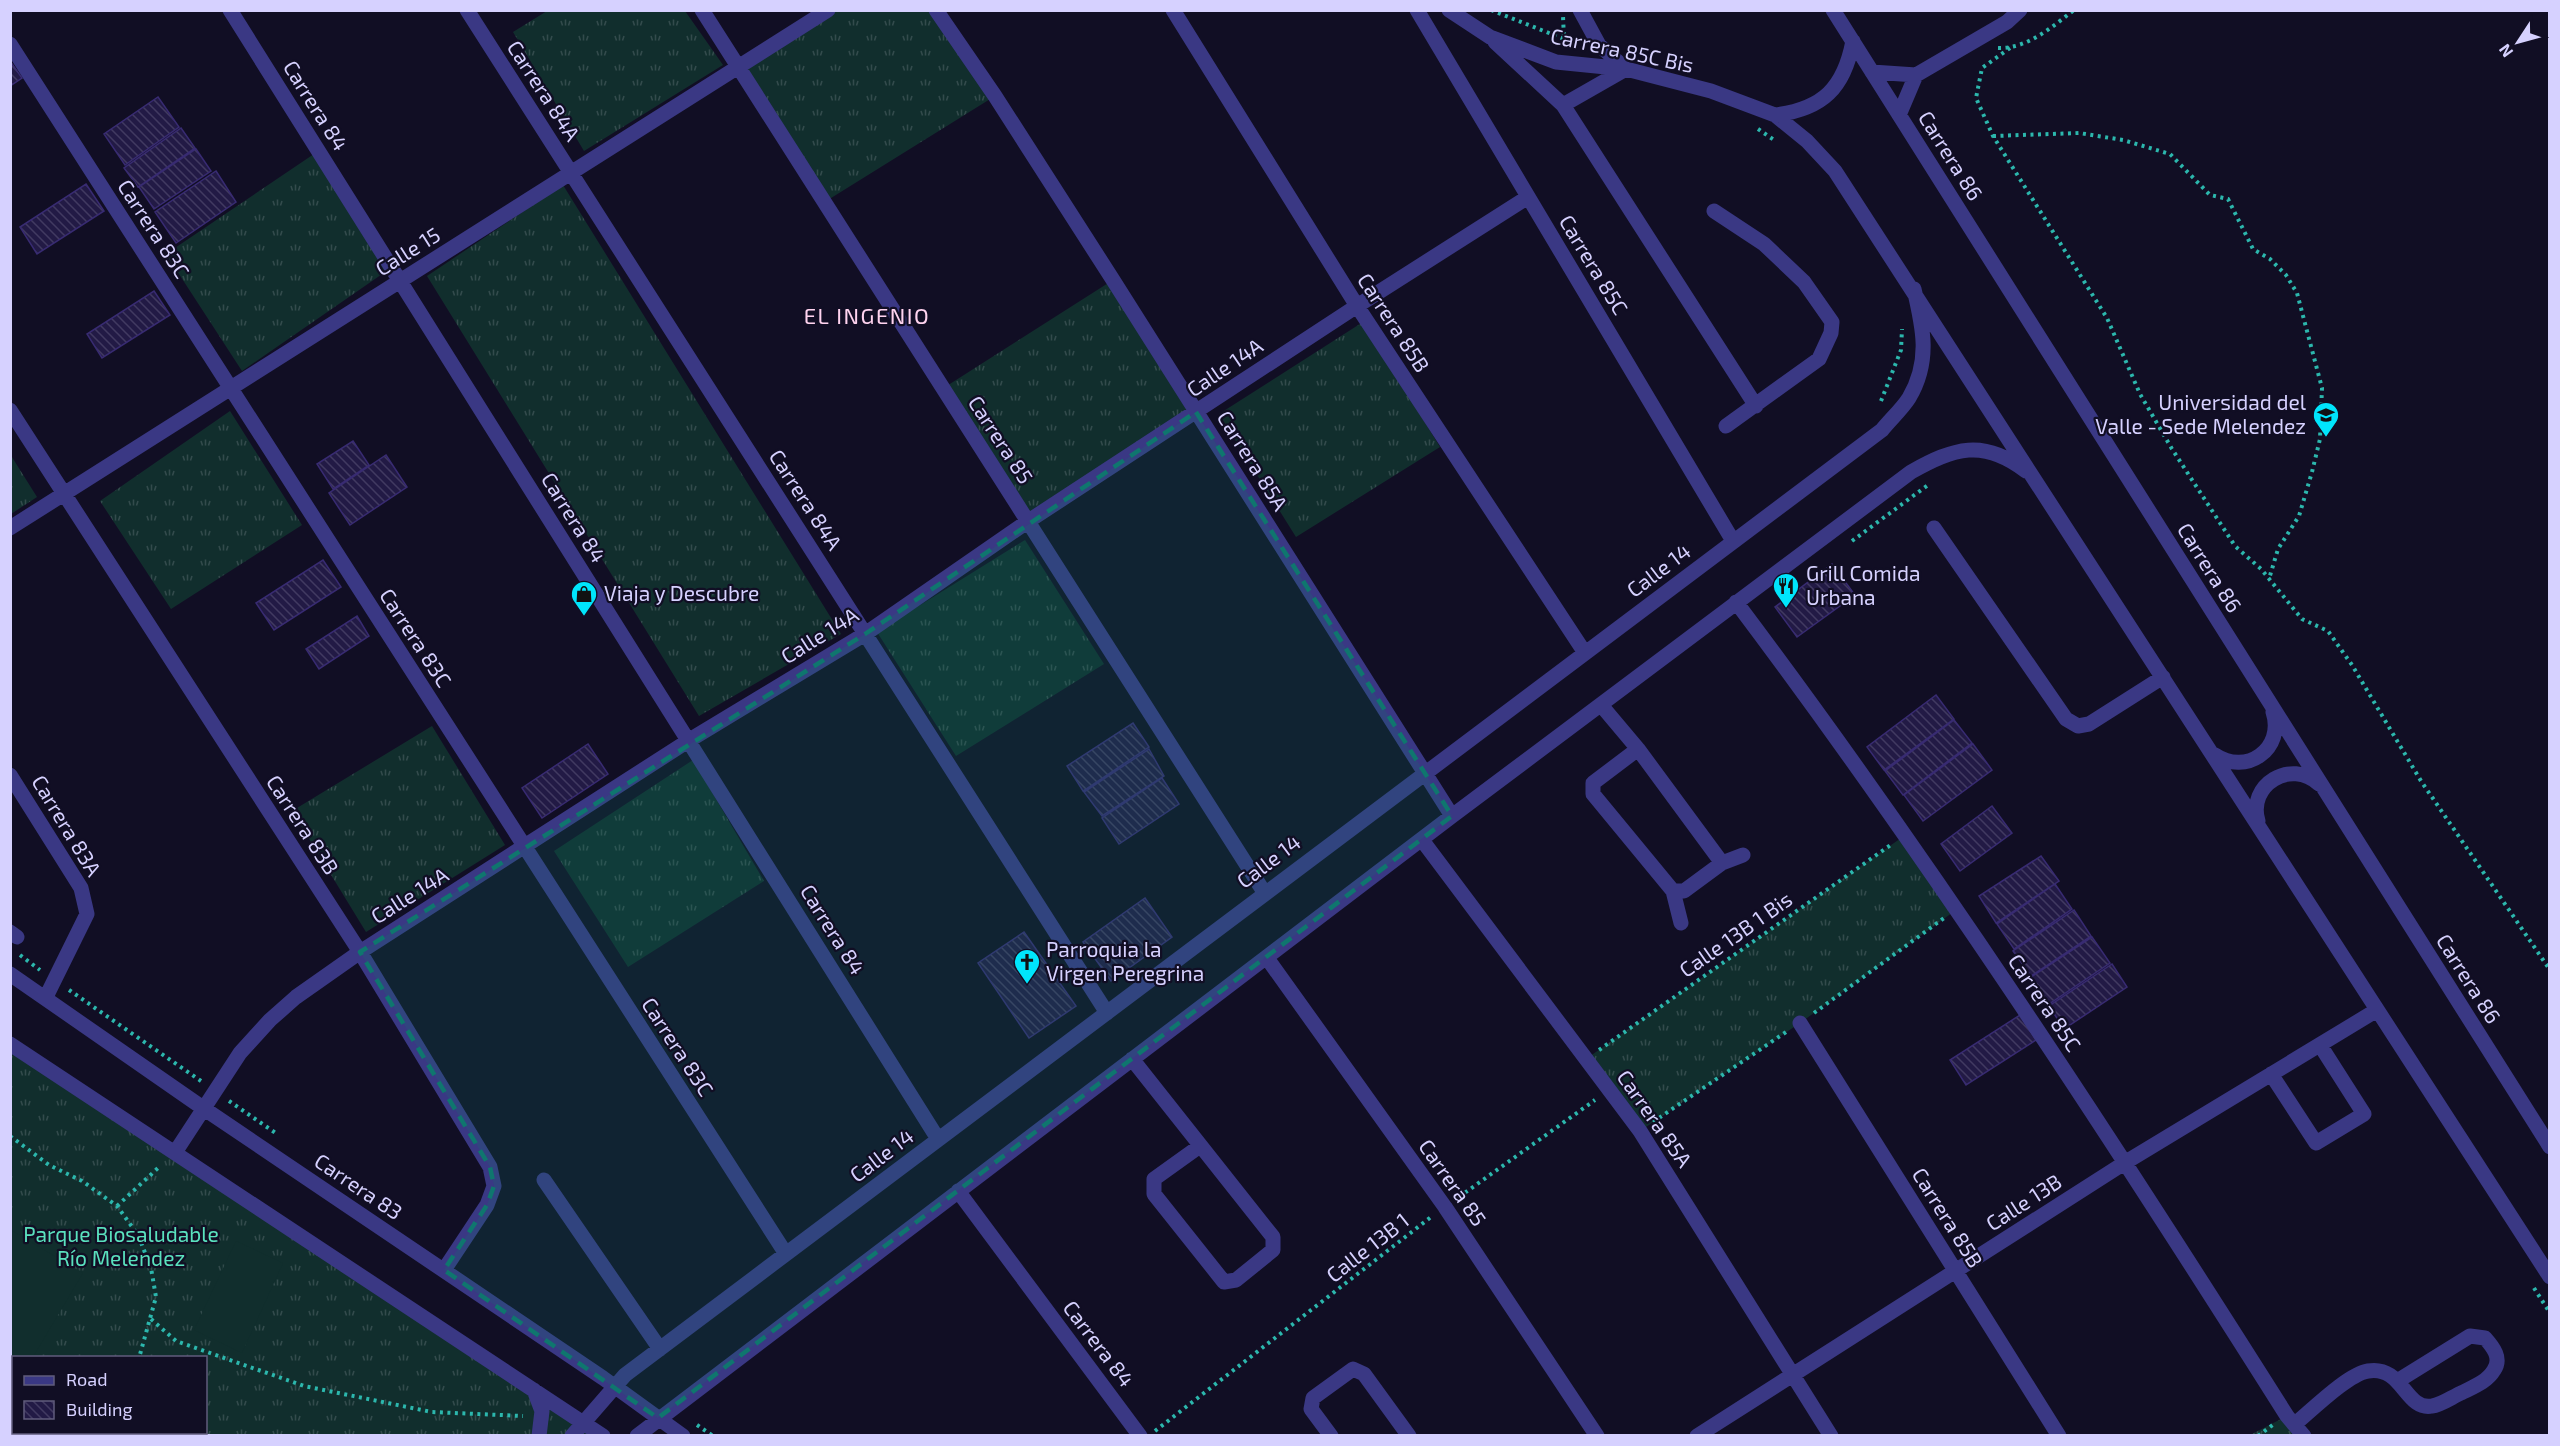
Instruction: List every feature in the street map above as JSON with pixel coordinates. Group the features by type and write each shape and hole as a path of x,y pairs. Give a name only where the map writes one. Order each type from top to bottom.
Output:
{"street":[{"name":"Carrera 84","path":"230,10 939,1139"},
{"name":"Carrera 84A","path":"467,10 1107,1013"},
{"name":"Carrera 85","path":"702,10 1264,892"},
{"name":"Calle 15","path":"10,528 828,10"},
{"name":"Carrera 85A","path":"936,10 995,96 1452,816"},
{"name":"Carrera 85B","path":"1173,10 1357,306 1585,653"},
{"name":"Carrera 85C","path":"1417,10 1733,542"},
{"name":"Carrera 85C Bis","path":"1449,10 1490,37 1556,62 1626,69 1711,91 1775,115 1814,148 1835,171 1914,289"},
{"path":"1563,105 1626,69 1599,45 1580,10"},
{"name":"Carrera 86","path":"1833,10 2550,1147"},
{"path":"1872,72 1916,75 2007,22 2020,10"},
{"path":"1490,37 1563,105 1756,406"},
{"path":"1775,115 1798,112 1820,102 1837,85 1843,75 1853,41"},
{"name":"Carrera 83C","path":"10,44 786,1254"},
{"path":"1899,115 1916,75"},
{"name":"Calle 14A","path":"176,1151 240,1053 270,1020 296,997 360,952 688,741 865,634 1027,522 1528,197"},
{"path":"1714,210 1764,244 1804,282 1832,322 1831,333 1819,359 1726,426"},
{"path":"1914,289 2550,1278"},
{"name":"Calle 14","path":"572,1436 625,1375 1107,1013 1264,892 1882,430 1909,398 1921,369 1925,333 1914,289"},
{"name":"Carrera 83B","path":"10,410 360,952 490,1167 494,1186 487,1205 444,1270"},
{"path":"637,1436 1452,816 1911,472 1945,453 1975,449 2007,457 2036,478"},
{"path":"1934,528 2066,719 2078,726 2089,724 2163,677"},
{"name":"Carrera 85C","path":"1736,602 1904,836 2126,1162 2299,1430"},
{"path":"1601,705 1638,749 1722,863"},
{"path":"2212,753 2224,761 2237,764 2251,762 2262,755 2271,745 2276,732 2271,705"},
{"path":"1638,749 1593,783 1593,794 1673,891 1681,923"},
{"path":"2260,828 2255,813 2258,796 2266,783 2280,775 2296,772 2312,777 2323,788"},
{"name":"Carrera 83A","path":"10,776 81,888 87,914 45,997"},
{"name":"Carrera 85A","path":"1422,840 1640,1131 1832,1436"},
{"path":"1673,891 1684,891 1722,863 1743,855"},
{"name":"Carrera 85","path":"1267,958 1444,1207 1597,1436"},
{"name":"Carrera 83","path":"10,974 203,1108 615,1386 683,1436"},
{"name":"Calle 13B","path":"1696,1436 2126,1162 2377,1010"},
{"name":"Carrera 85B","path":"1800,1023 2059,1436"},
{"path":"10,1044 176,1151 603,1436"},
{"path":"2271,1074 2316,1143 2364,1114 2320,1045"},
{"path":"1132,1059 1273,1237 1274,1250 1236,1280 1224,1281 1154,1194 1154,1179 1200,1146"},
{"path":"544,1180 660,1349"},
{"name":"Carrera 84","path":"958,1191 1140,1436"},
{"path":"2299,1430 2355,1376 2368,1371 2381,1371 2399,1380 2411,1399 2422,1406 2433,1406 2485,1380 2496,1368 2497,1352 2485,1338 2470,1336 2399,1380"},
{"path":"1331,1436 1311,1409 1313,1398 1353,1369 1364,1374 1409,1436"},
{"path":"532,1388 542,1411 539,1436"}],"path":[{"path":"1491,10 1564,39 1563,10"},
{"path":"2074,10 2031,40 2010,48 1982,68 1976,98 1993,136 2107,318 2140,394 2172,449 2235,546 2269,579 2302,619 2328,631 2346,656 2421,781 2550,970"},
{"path":"1962,47 2010,48"},
{"path":"1755,127 1782,145"},
{"path":"1993,136 2079,133 2123,140 2170,154 2210,195 2228,199 2253,249 2270,259 2286,275 2297,293 2312,354 2320,372 2322,388 2320,439 2299,516 2278,549 2269,579"},
{"path":"1876,406 1882,399 1901,350 1902,321"},
{"name":"Calle 13B 1 Bis","path":"1586,1059 1904,836"},
{"name":"Calle 13B 1","path":"1150,1436 1444,1207 1609,1090"},
{"path":"10,1136 49,1165 82,1181 117,1206 138,1235 151,1268 156,1297 140,1356"},
{"path":"117,1206 158,1168"},
{"path":"151,1319 176,1341 304,1386 432,1412 523,1416"}],"highlighted area":[{"path":"1196,412 1452,816 658,1418 444,1270 487,1205 494,1186 490,1167 360,952 865,634"}],"green space":[{"path":"547,11 685,11 723,65 584,151 513,32"},
{"path":"828,11 936,11 995,96 823,203 738,67"},
{"path":"314,154 388,270 242,371 166,254"},
{"path":"563,185 841,634 699,716 427,276"},
{"path":"1113,280 1196,412 1027,522 942,389"},
{"path":"1363,322 1440,447 1296,537 1219,414"},
{"path":"230,411 302,525 171,609 100,501"},
{"path":"10,454 37,497 11,514 10,514"},
{"path":"1025,540 1104,664 956,756 877,632"},
{"path":"432,726 505,845 366,932 292,811"},
{"path":"693,760 764,881 628,967 554,851"},
{"path":"1904,836 1956,910 1800,1023 1640,1131 1586,1059"},
{"name":"Parque Biosaludable Río Melendez","path":"10,1044 603,1435 11,1435"},
{"path":"11,1230 83,1273 34,1356 12,1356 11,1396"},
{"path":"236,1241 283,1263 242,1353 194,1330"},
{"path":"2287,1416 2304,1436 2248,1436"}],"building":[{"path":"10,61 22,78 10,86"},
{"path":"158,97 179,127 125,165 104,134"},
{"path":"181,128 195,148 138,187 124,168"},
{"path":"196,149 211,171 154,209 139,187"},
{"path":"216,171 236,202 176,243 155,212"},
{"path":"86,184 104,211 37,254 20,227"},
{"path":"154,291 170,315 102,358 87,334"},
{"path":"353,441 369,465 333,489 317,464"},
{"path":"386,455 407,487 350,525 329,493"},
{"path":"323,560 341,587 274,630 256,603"},
{"path":"1832,564 1855,595 1797,637 1775,607"},
{"path":"357,616 369,636 319,669 306,649"},
{"path":"1936,695 1954,719 1884,770 1867,747"},
{"path":"1954,720 1972,743 1903,795 1885,771"},
{"path":"1133,723 1149,747 1083,791 1067,766"},
{"path":"588,744 608,774 542,818 522,788"},
{"path":"1973,744 1992,770 1923,821 1904,795"},
{"path":"1149,749 1164,776 1102,816 1084,792"},
{"path":"1162,778 1179,804 1119,844 1102,818"},
{"path":"1992,806 2012,833 1960,871 1941,844"},
{"path":"2041,856 2059,881 1996,923 1979,896"},
{"path":"2055,884 2072,909 2014,949 1997,924"},
{"path":"1145,898 1172,937 1111,981 1083,942"},
{"path":"2074,910 2091,936 2031,976 2013,951"},
{"name":"Parroquia la Virgen Peregrina","path":"1024,932 1076,1006 1029,1038 978,963"},
{"path":"2092,937 2110,963 2049,1004 2031,977"},
{"path":"2112,964 2127,987 2064,1029 2049,1006"},
{"path":"2020,1015 2036,1040 1966,1085 1950,1060"}],"place":[{"name":"Universidad del Valle - Sede Melendez","path":"2326,438"},
{"name":"Grill Comida Urbana","path":"1786,609"},
{"name":"Viaja y Descubre","path":"584,617"},
{"name":"Parroquia la Virgen Peregrina","path":"1027,985"}],"district":[{"name":"EL INGENIO","path":"867,316"}]}
